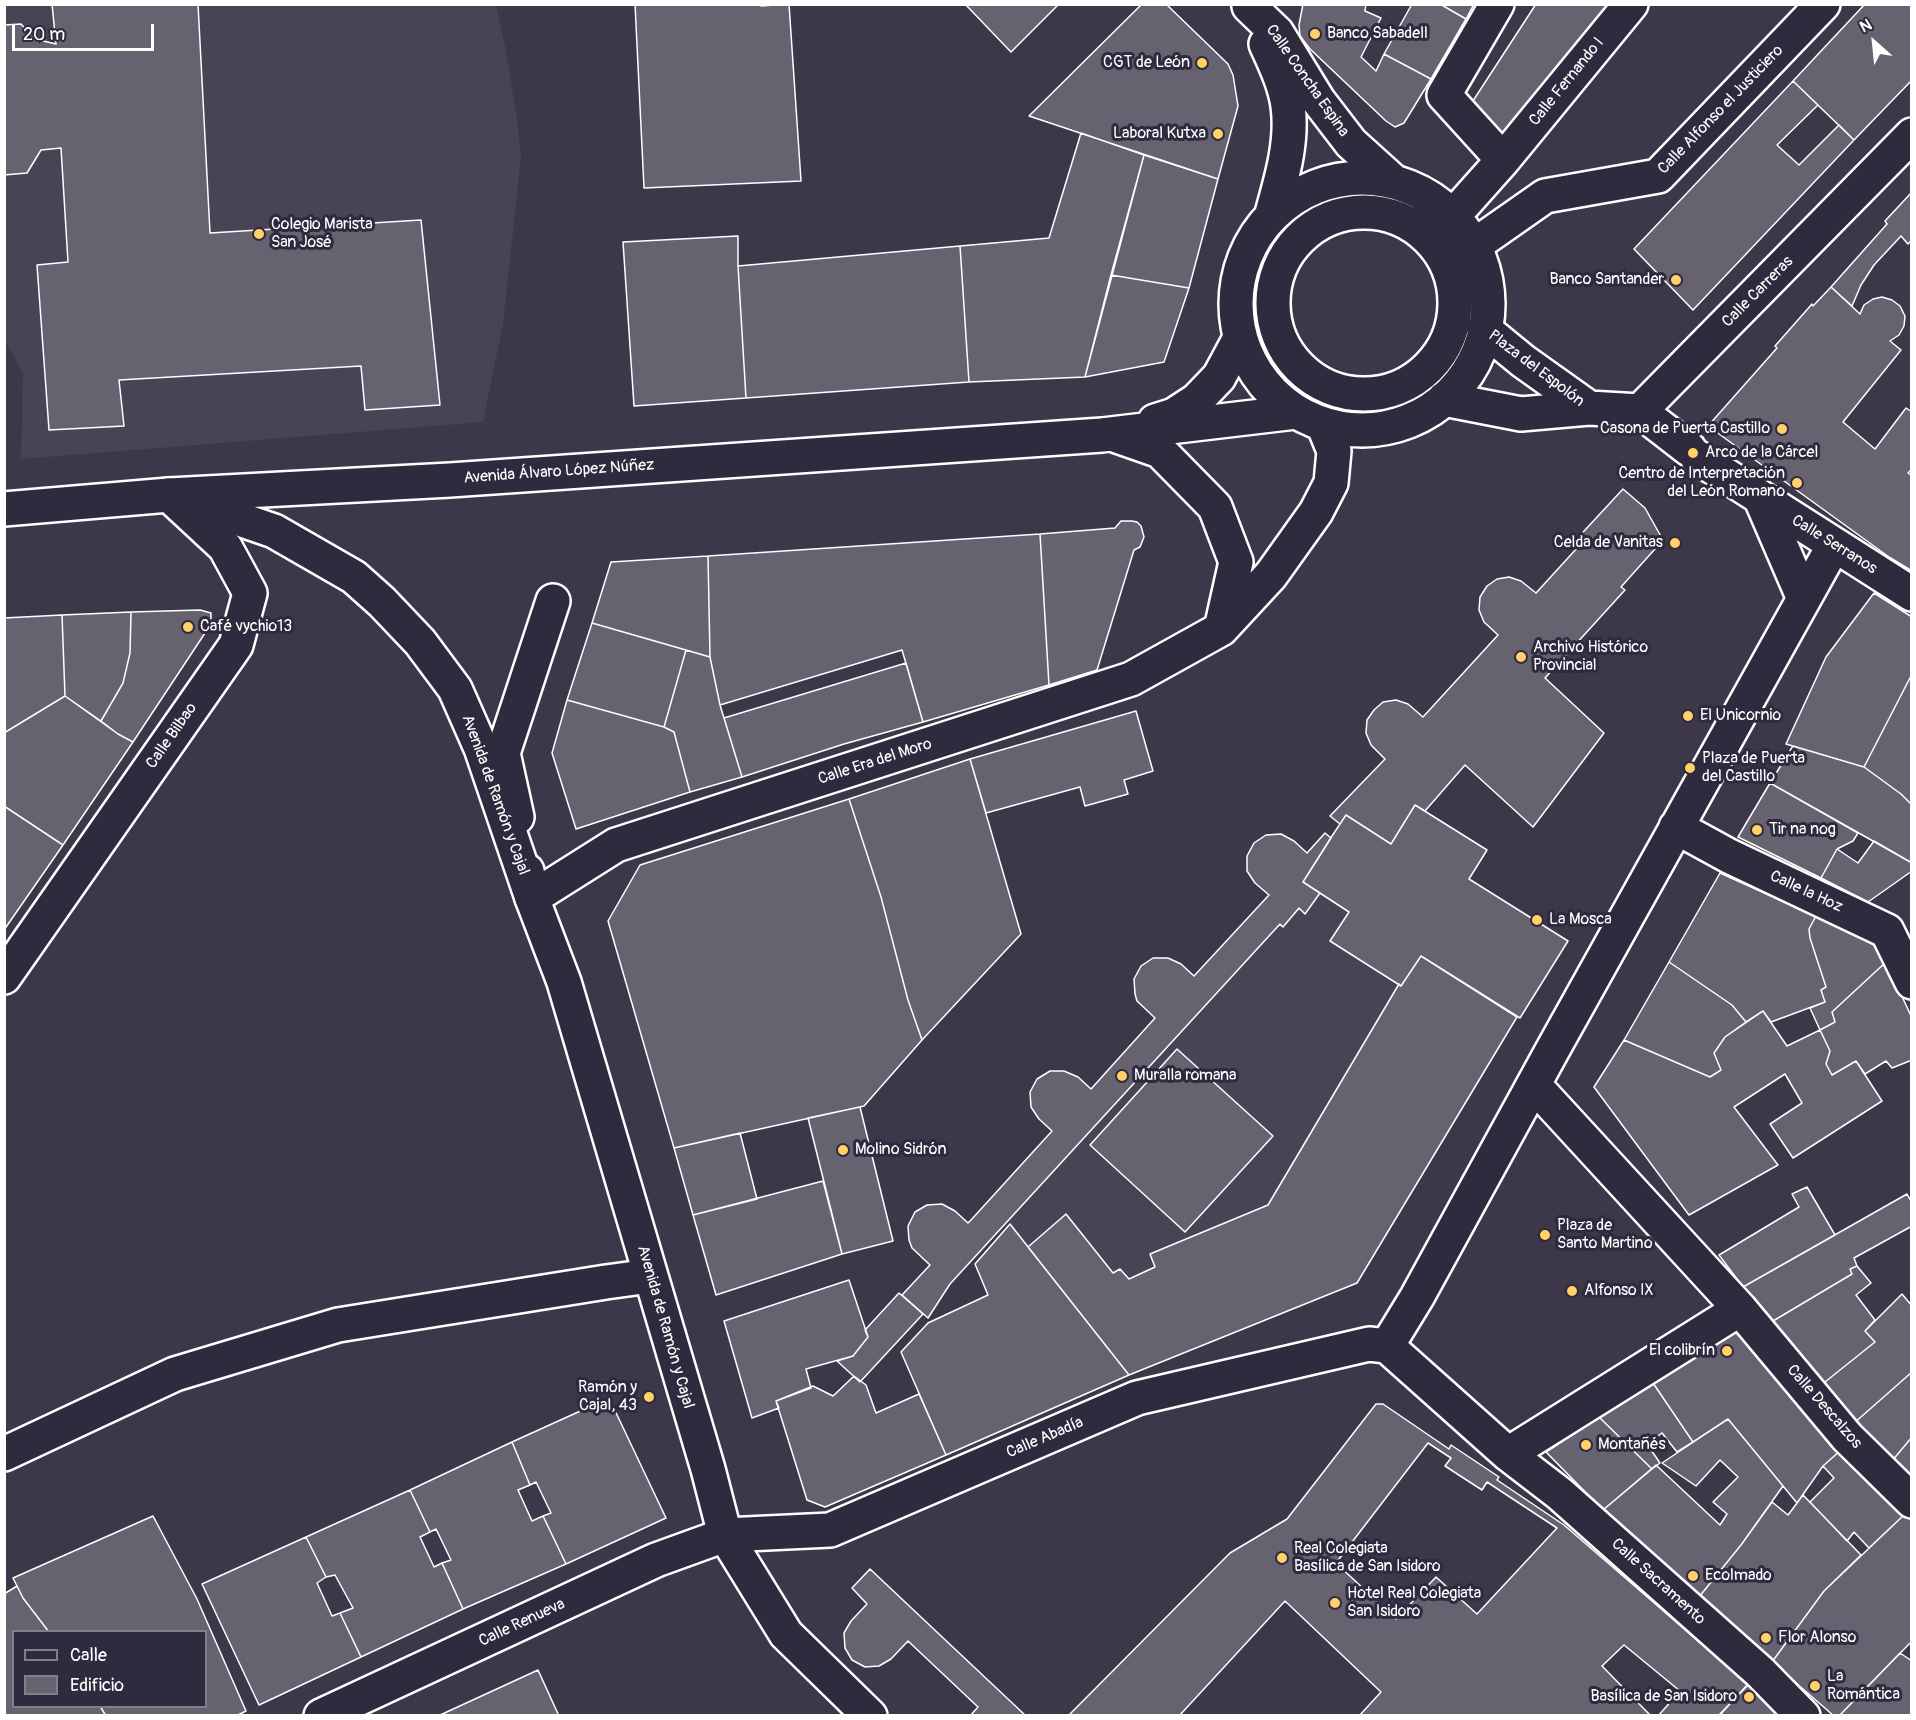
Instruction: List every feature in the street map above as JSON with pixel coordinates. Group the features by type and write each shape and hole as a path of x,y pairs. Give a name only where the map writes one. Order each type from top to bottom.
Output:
{"street":[{"path":"1497,4 1444,95 1503,160"},
{"name":"Calle Fernando I","path":"1454,215 1503,160 1631,4"},
{"name":"Calle Alfonso el Justiciero","path":"1475,245 1545,196 1658,176 1823,4"},
{"path":"1249,5 1279,72 1288,106 1288,144 1271,217"},
{"name":"Calle Concha Espina","path":"1249,5 1277,33 1318,100 1351,143 1393,181"},
{"name":"Calle Carreras","path":"1640,411 1911,135"},
{"name":"Plaza del Espolón","path":"1360,177 1393,181 1420,190 1444,206 1454,215 1475,245 1488,310 1476,361 1463,381 1433,408 1399,425 1361,430 1310,418 1271,393 1252,367 1240,338 1236,305 1239,273 1251,243 1271,217 1297,195 1327,182 1360,177"},
{"path":"1353,211 1381,213 1407,221 1430,238 1446,261 1455,288 1455,315 1448,340 1435,361 1410,382 1395,389 1370,395 1345,392 1322,385 1301,370 1285,350 1275,326 1272,300 1276,275 1287,252 1304,232 1326,219 1353,211"},
{"name":"Plaza del Espolón","path":"1484,329 1523,361 1589,408"},
{"name":"Avenida Álvaro López Núñez","path":"1113,434 1174,416 1197,400 1219,377 1240,338"},
{"name":"Plaza del Espolón","path":"1444,399 1521,414 1589,408"},
{"path":"1589,408 1640,411"},
{"name":"Calle Serranos","path":"1640,411 1693,453 1911,594"},
{"name":"Avenida Álvaro López Núñez","path":"4,509 169,495 450,480 1310,418"},
{"name":"Calle Era del Moro","path":"532,898 616,845 1131,679 1221,629 1272,575 1316,512 1331,483 1334,451 1310,418"},
{"path":"1113,434 1160,451 1215,507 1236,562 1221,629"},
{"name":"Avenida de Ramón y Cajal","path":"169,495 274,531 354,577 382,602 420,642 455,689 481,748 532,898 564,982 708,1469 725,1535 786,1634 870,1716"},
{"name":"Calle Bilbao","path":"4,977 236,645 250,593 225,547 169,495"},
{"path":"1760,497 1804,599"},
{"path":"1378,1345 1417,1297 1834,545"},
{"name":"Avenida de Ramón y Cajal","path":"532,898 503,753 553,601"},
{"name":"Calle la Hoz","path":"1676,827 1729,856 1887,931 1911,982"},
{"path":"1509,1454 1740,1309 1534,1084"},
{"path":"4,1454 175,1374 339,1325 650,1276"},
{"name":"Calle Descalzos","path":"1740,1309 1847,1437 1911,1501"},
{"name":"Calle Sacramento","path":"1378,1345 1560,1494 1760,1672 1803,1716"},
{"name":"Calle Abadía","path":"725,1535 830,1530 1137,1398 1378,1345"},
{"name":"Calle Renueva","path":"321,1716 656,1560 725,1535"}],"shaded area":[{"name":"Colegio Marista San José","path":"4,5 496,5 517,118 521,157 503,324 483,422 21,459 23,373 4,339"},
{"path":"1320,893 1349,912 1330,941 1421,956 1517,1017 1357,1283 1129,1375 1008,1221 1280,924 1283,927 1299,908 1305,913"}],"building":[{"path":"52,4 198,4 210,233 421,220 440,405 365,410 361,366 119,380 124,426 49,430 37,265 68,262 61,148 41,150 27,173 4,175 4,25 21,24 35,39 56,44"},
{"path":"635,4 761,4 761,6 789,4 801,181 644,188"},
{"path":"965,4 1059,4 1011,52"},
{"path":"1142,4 1166,4 1228,64 1233,75 1238,106 1218,179 1029,116"},
{"path":"1303,4 1366,4 1365,11 1381,18 1361,57 1376,71 1384,54 1431,79 1404,123 1395,127 1386,121 1310,49 1300,36 1299,25"},
{"path":"1412,4 1440,4 1466,19 1431,79 1384,54"},
{"path":"1440,4 1474,4 1466,19"},
{"path":"1536,4 1612,4 1501,137 1469,107"},
{"path":"1865,4 1912,4 1912,80 1854,140 1793,81"},
{"path":"1793,81 1818,105 1777,145 1799,165 1839,125 1854,140 1693,310 1634,249"},
{"path":"1081,133 1144,155 1085,377 969,382 960,246 1049,238"},
{"path":"1144,155 1218,179 1189,288 1111,275"},
{"path":"1912,192 1912,240 1908,244 1901,236 1874,265 1861,285 1852,306 1831,287"},
{"path":"738,236 746,398 634,406 623,242"},
{"path":"960,246 969,382 746,398 738,266"},
{"path":"1111,275 1189,288 1164,362 1085,377"},
{"name":"Casona de Puerta Castillo","path":"1831,287 1860,314 1864,305 1873,299 1882,297 1900,306 1905,316 1904,326 1899,335 1890,341 1901,350 1843,422 1875,449 1906,408 1912,412 1912,469 1908,473 1912,476 1912,571 1889,557 1708,426 1777,348 1775,346 1812,304 1813,306"},
{"name":"Archivo Histórico Provincial","path":"1623,489 1645,508 1663,540 1621,587 1625,590 1545,678 1604,733 1533,827 1465,765 1425,811 1415,805 1391,844 1346,815 1340,824 1330,816 1385,759 1371,745 1366,733 1367,720 1374,710 1383,702 1396,700 1408,704 1423,717 1498,635 1484,622 1479,610 1480,597 1487,586 1497,579 1509,577 1521,581 1536,593 1578,547 1573,543"},
{"path":"1121,521 1137,522 1141,526 1144,537 1140,547 1134,550 1097,670 1049,685 1040,534 1115,528"},
{"path":"1040,534 1049,685 923,722 902,650 720,705 710,657 708,556"},
{"path":"708,556 710,657 592,623 611,562"},
{"path":"1874,593 1912,617 1912,674 1864,767 1786,744 1826,657"},
{"path":"200,610 211,613 211,624 133,742 101,721 123,683 130,653 131,612"},
{"path":"131,612 130,653 123,683 101,721 65,696 62,615"},
{"path":"62,615 65,696 4,733 4,618"},
{"path":"592,623 686,650 664,727 567,700"},
{"path":"686,650 710,657 720,705 742,777 690,792 674,732 664,727"},
{"path":"906,663 923,722 844,744 742,777 724,718"},
{"path":"1912,674 1912,805 1864,767"},
{"path":"65,696 133,742 63,845 4,806 4,733"},
{"path":"567,700 664,727 674,732 690,792 576,829 552,753"},
{"path":"1136,711 1153,771 1124,780 1128,794 1085,806 1080,787 986,813 970,759"},
{"path":"1793,746 1864,767 1901,794 1912,805 1912,863 1770,783"},
{"path":"970,759 1021,934 922,1040 908,1000 881,897 849,799"},
{"path":"1770,783 1858,833 1853,841 1837,849 1821,878 1738,837"},
{"path":"849,799 881,897 908,1000 922,1040 864,1106 674,1148 608,921 640,865"},
{"path":"1415,805 1487,850 1469,879 1568,941 1520,1018 1421,956 1401,986 1330,941 1349,912 1303,882 1346,815 1391,844"},
{"path":"4,806 63,845 4,930"},
{"name":"Muralla romana","path":"1325,833 1331,838 1303,882 1320,893 1305,914 1299,908 1283,927 1280,924 950,1284 928,1318 902,1295 930,1265 912,1248 909,1240 908,1226 915,1212 927,1205 942,1204 955,1211 968,1223 1052,1131 1039,1119 1031,1107 1030,1092 1037,1079 1050,1071 1064,1071 1078,1077 1091,1089 1155,1018 1137,1001 1135,994 1134,979 1141,966 1153,958 1168,958 1181,964 1194,976 1269,895 1255,883 1247,871 1247,856 1254,843 1266,835 1281,834 1294,841 1307,853"},
{"path":"1874,841 1912,863 1912,871 1868,902 1821,878 1837,849 1858,863"},
{"path":"1720,873 1816,916 1809,929 1826,987 1821,990 1825,1002 1771,1022 1763,1011 1746,1022 1732,1005 1669,962"},
{"path":"1816,916 1873,943 1886,962 1832,1012 1835,1022 1820,1030 1810,1008 1825,1002 1821,990 1826,987 1810,938 1809,929"},
{"path":"1421,956 1517,1017 1357,1283 1129,1375 1028,1247 1066,1214 1113,1273 1120,1269 1129,1279 1155,1267 1150,1254 1268,1205 1399,984 1401,986"},
{"path":"1669,962 1732,1005 1746,1022 1725,1037 1714,1053 1721,1070 1710,1077 1624,1040"},
{"path":"1886,962 1912,1018 1912,1060 1892,1068 1886,1061 1865,1074 1856,1061 1832,1075 1826,1064 1830,1051 1820,1030 1835,1022 1832,1012"},
{"path":"1763,1011 1787,1046 1820,1030 1830,1051 1826,1064 1832,1075 1856,1061 1882,1101 1793,1158 1770,1124 1802,1103 1785,1074 1734,1107 1778,1165 1689,1215 1594,1087 1624,1040 1710,1077 1721,1070 1714,1053 1725,1037"},
{"path":"1177,1049 1273,1136 1185,1232 1090,1145"},
{"name":"Molino Sidrón","path":"860,1107 893,1241 842,1254 808,1118"},
{"path":"740,1133 757,1199 693,1215 674,1148"},
{"path":"823,1181 842,1254 716,1295 693,1215"},
{"path":"1807,1187 1835,1235 1743,1287 1719,1255 1799,1207 1792,1194"},
{"path":"1907,1194 1912,1203 1912,1226 1854,1258 1857,1266 1850,1269 1852,1274 1768,1324 1743,1287"},
{"path":"1010,1224 1129,1375 946,1455 901,1352 928,1323 988,1295 975,1264"},
{"path":"1857,1266 1871,1283 1856,1295 1875,1320 1865,1331 1875,1342 1820,1386 1768,1324 1852,1274 1850,1269"},
{"path":"849,1280 868,1337 853,1356 806,1369 811,1388 776,1401 779,1408 752,1418 724,1321"},
{"path":"899,1293 923,1314 860,1382 837,1361 853,1356 868,1337 865,1330"},
{"path":"1902,1294 1912,1306 1912,1372 1853,1424 1820,1386 1875,1342 1865,1331"},
{"path":"1738,1328 1841,1450 1823,1466 1797,1503 1728,1419 1693,1442 1653,1383"},
{"path":"1912,1372 1912,1437 1892,1461 1853,1424"},
{"path":"854,1376 866,1385 876,1413 919,1394 946,1455 825,1507 807,1500 776,1401 813,1386 833,1396"},
{"path":"1653,1383 1693,1442 1677,1452 1662,1433 1647,1444 1660,1463 1652,1469 1599,1417"},
{"path":"609,1398 666,1518 566,1564 543,1516 551,1513 536,1482 530,1485 512,1442"},
{"name":"Real Colegiata Basílica de San Isidoro","path":"1376,1404 1383,1404 1449,1449 1451,1445 1499,1477 1497,1480 1564,1525 1748,1684 1719,1716 1658,1716 1680,1691 1624,1645 1602,1666 1651,1716 1359,1716 1381,1692 1285,1601 1179,1716 1068,1716 1230,1553 1287,1519","holes":["1428,1443 1451,1458 1445,1466 1482,1490 1487,1482 1557,1528 1477,1614 1436,1577 1396,1619 1336,1563"]},
{"path":"1599,1417 1652,1469 1603,1510 1546,1452"},
{"path":"1728,1419 1783,1486 1741,1545 1699,1597 1603,1510 1656,1465 1720,1525 1727,1514 1713,1502 1738,1477 1720,1460 1696,1486 1662,1463"},
{"path":"1912,1437 1912,1480 1892,1461"},
{"path":"512,1442 530,1485 518,1490 532,1521 543,1516 566,1564 463,1609 442,1563 451,1560 436,1529 430,1532 410,1490"},
{"path":"1841,1450 1905,1514 1869,1548 1854,1532 1847,1541 1810,1502 1834,1478 1823,1466"},
{"path":"410,1490 430,1532 420,1537 434,1567 442,1563 463,1609 361,1657 340,1613 353,1608 335,1575 326,1577 306,1537"},
{"path":"1803,1495 1861,1555 1824,1591 1772,1662 1699,1597 1772,1502 1788,1515"},
{"path":"1905,1514 1912,1521 1912,1641 1839,1716 1834,1716 1772,1662 1824,1591"},
{"path":"153,1516 197,1599 246,1711 236,1716 106,1716 101,1708 207,1708 207,1630 47,1630 23,1598 13,1578"},
{"path":"306,1537 326,1577 317,1583 332,1616 340,1613 361,1657 259,1705 202,1584"},
{"path":"870,1569 1026,1716 970,1716 978,1707 908,1641 891,1659 879,1666 865,1667 852,1660 845,1648 844,1633 851,1621 867,1604 852,1588"},
{"path":"17,1586 23,1598 47,1630 12,1630 12,1708 101,1708 106,1716 4,1716 4,1594"},
{"path":"1900,1653 1912,1661 1912,1716 1839,1716"},
{"path":"538,1670 559,1716 438,1716"},
{"name":"Basílica de San Isidoro","path":"1750,1683 1753,1689 1780,1716 1718,1716"}],"place":[{"name":"Banco Sabadell","path":"1315,34"},
{"name":"CGT de León","path":"1202,63"},
{"name":"Laboral Kutxa","path":"1218,134"},
{"name":"Colegio Marista San José","path":"259,234"},
{"name":"Banco Santander","path":"1676,280"},
{"name":"Casona de Puerta Castillo","path":"1782,429"},
{"name":"Arco de la Cárcel","path":"1693,453"},
{"name":"Centro de Interpretación del León Romano","path":"1797,483"},
{"name":"Celda de Vanitas","path":"1675,543"},
{"name":"Café vychio13","path":"188,627"},
{"name":"Archivo Histórico Provincial","path":"1521,657"},
{"name":"El Unicornio","path":"1688,716"},
{"name":"Plaza de Puerta del Castillo","path":"1690,768"},
{"name":"Tir na nog","path":"1757,830"},
{"name":"La Mosca","path":"1537,920"},
{"name":"Muralla romana","path":"1122,1076"},
{"name":"Molino Sidrón","path":"843,1150"},
{"name":"Plaza de Santo Martino","path":"1545,1235"},
{"name":"Alfonso IX","path":"1572,1291"},
{"name":"El colibrín","path":"1727,1351"},
{"name":"Ramón y Cajal, 43","path":"649,1397"},
{"name":"Montañés","path":"1586,1445"},
{"name":"Real Colegiata Basílica de San Isidoro","path":"1282,1558"},
{"name":"Ecolmado","path":"1693,1576"},
{"name":"Hotel Real Colegiata San Isidoro","path":"1335,1603"},
{"name":"Flor Alonso","path":"1766,1638"},
{"name":"La Romántica","path":"1815,1686"},
{"name":"Basílica de San Isidoro","path":"1749,1697"}]}
